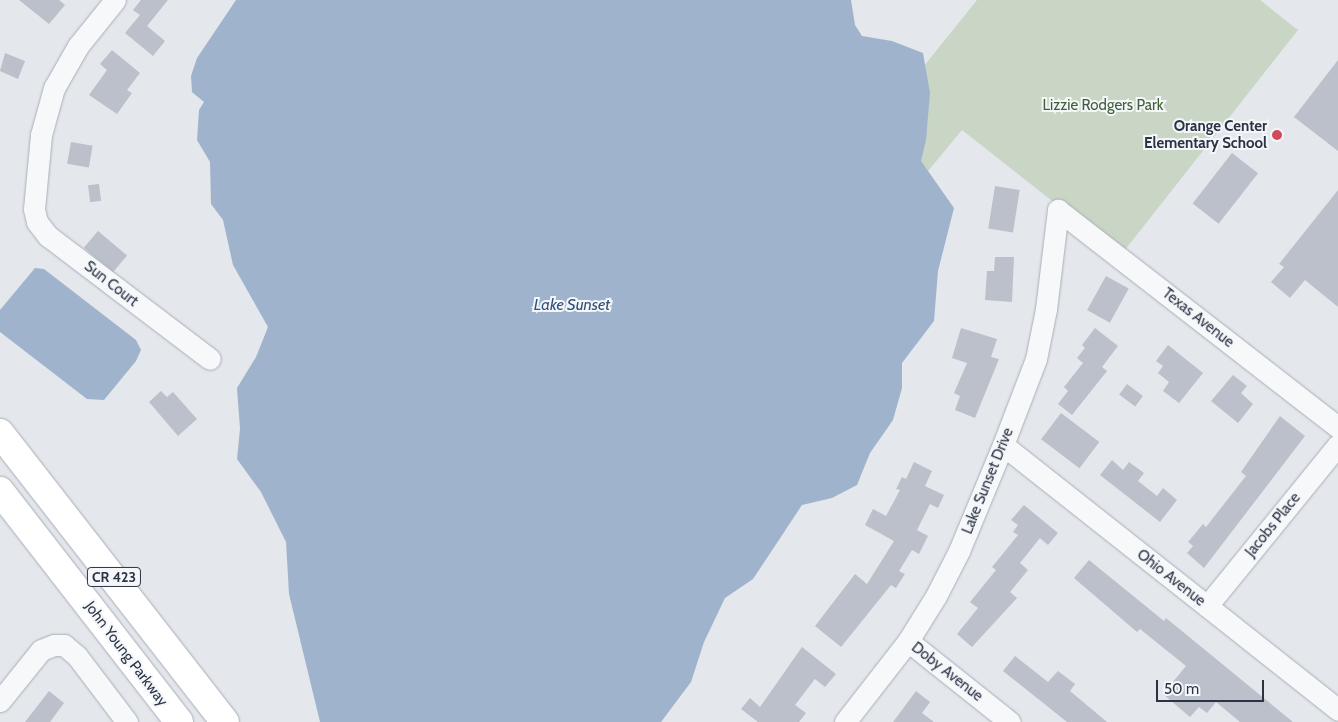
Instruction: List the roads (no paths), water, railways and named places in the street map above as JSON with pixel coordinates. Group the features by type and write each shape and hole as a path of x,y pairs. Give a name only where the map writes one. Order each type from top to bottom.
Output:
{"main road":[{"name":"CR 423","path":"0,433 225,722"},
{"name":"John Young Parkway","path":"0,491 179,722"}],"street":[{"name":"Sun Court","path":"115,0 78,46 54,88 41,135 34,195 37,222 48,236 210,359"},
{"name":"Texas Avenue","path":"1058,210 1338,427"},
{"name":"Lake Sunset Drive","path":"845,722 908,641 959,551 1036,359 1046,309 1058,210"},
{"name":"Jacobs Place","path":"1208,606 1338,444"},
{"name":"Ohio Avenue","path":"1003,445 1338,710"},
{"name":"Doby Avenue","path":"908,641 1010,722"},
{"path":"0,701 41,650 54,645 64,645 77,656 127,722"}],"water":[{"name":"Lake Sunset","path":"236,0 851,0 855,25 862,36 892,41 923,53 930,93 926,140 921,161 954,208 938,271 934,321 902,363 902,388 893,420 870,453 857,485 832,498 802,505 753,579 725,598 704,642 691,682 661,722 320,722 289,594 286,542 261,492 237,459 240,429 237,388 256,357 268,327 233,265 223,220 211,204 210,162 197,140 199,110 204,102 192,92 191,76 197,58"},
{"path":"35,268 44,269 136,340 141,350 136,361 104,400 87,399 0,332 0,310"}],"place":[{"name":"Orange Center Elementary School","path":"1277,135"}],"park label":[{"name":"Lizzie Rodgers Park","path":"1103,106"}]}
